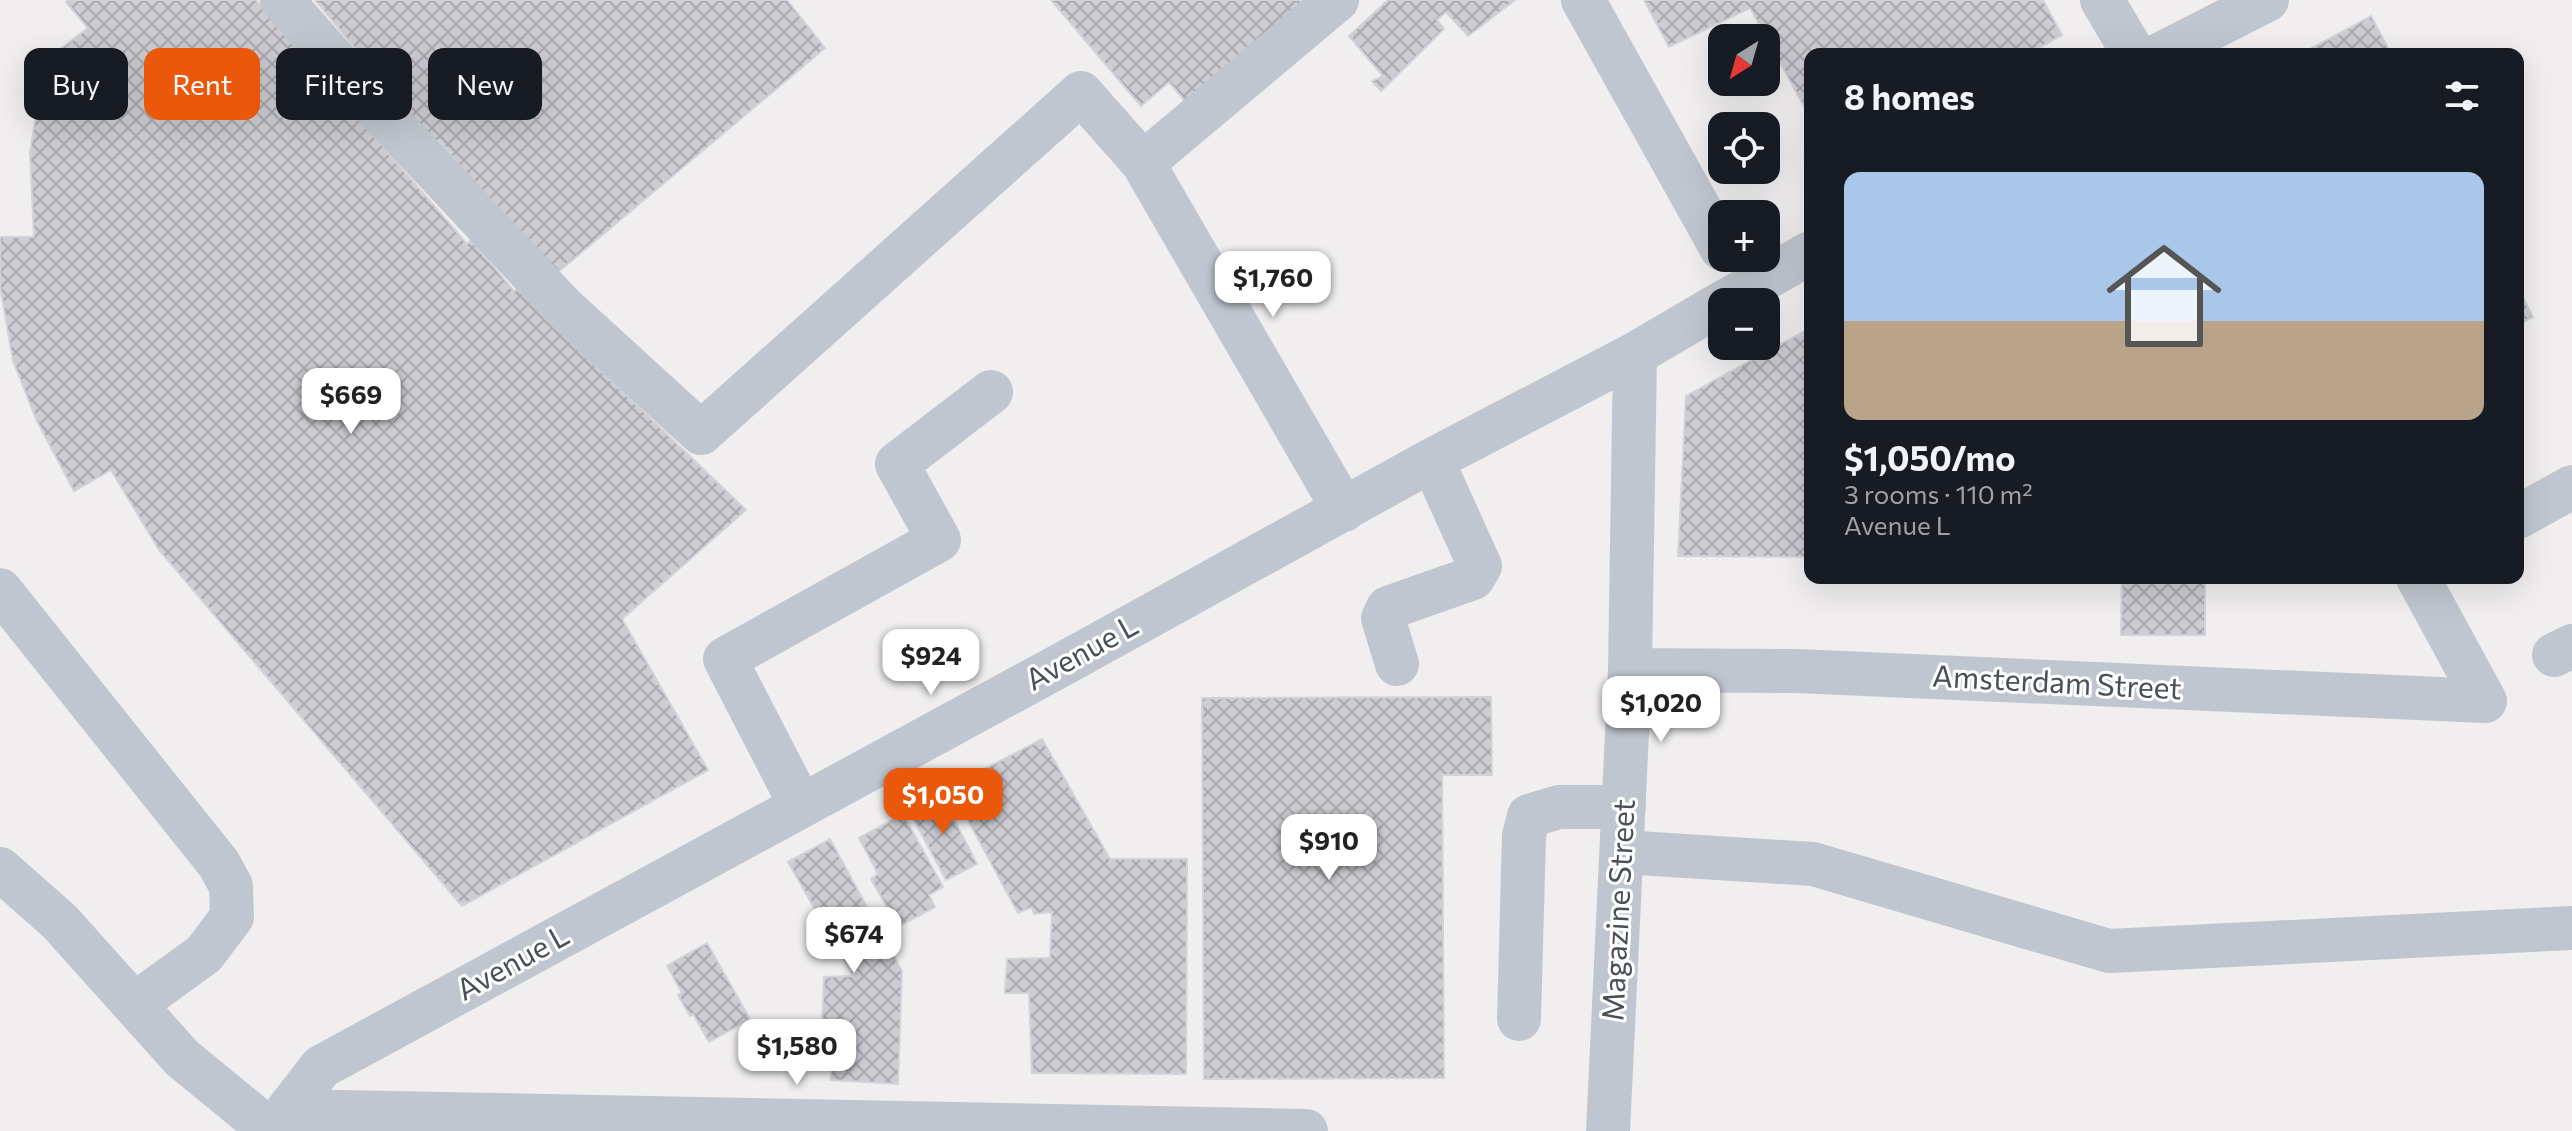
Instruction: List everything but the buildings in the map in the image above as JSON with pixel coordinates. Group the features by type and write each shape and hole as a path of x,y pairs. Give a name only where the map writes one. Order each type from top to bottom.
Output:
{"street":[{"path":"282,0 372,103 563,307 701,433 1081,93 1143,163 1344,510"},
{"path":"1143,163 1337,0"},
{"path":"1583,0 1708,224"},
{"path":"2102,0 2130,48"},
{"path":"2173,48 2267,0"},
{"name":"Avenue L","path":"1729,288 1804,256"},
{"name":"Avenue L","path":"279,1124 321,1067 1432,460 1635,354 1708,303"},
{"name":"Magazine Street","path":"1608,1131 1630,670 1635,354"},
{"path":"801,806 725,659 939,540 897,464 991,392"},
{"path":"1397,664 1383,618 1388,608 1473,578 1480,566 1432,460"},
{"path":"2524,514 2572,487"},
{"name":"Amsterdam Street","path":"1630,670 1796,671 2485,701 2421,584"},
{"path":"0,590 219,864 231,886 232,917 204,954 135,1004"},
{"path":"1519,1019 1524,836 1529,816 1559,807 1624,807"},
{"path":"1622,852 1813,864 2109,951 2572,928"},
{"path":"0,869 60,922 182,1058 279,1124 1306,1131"}]}
